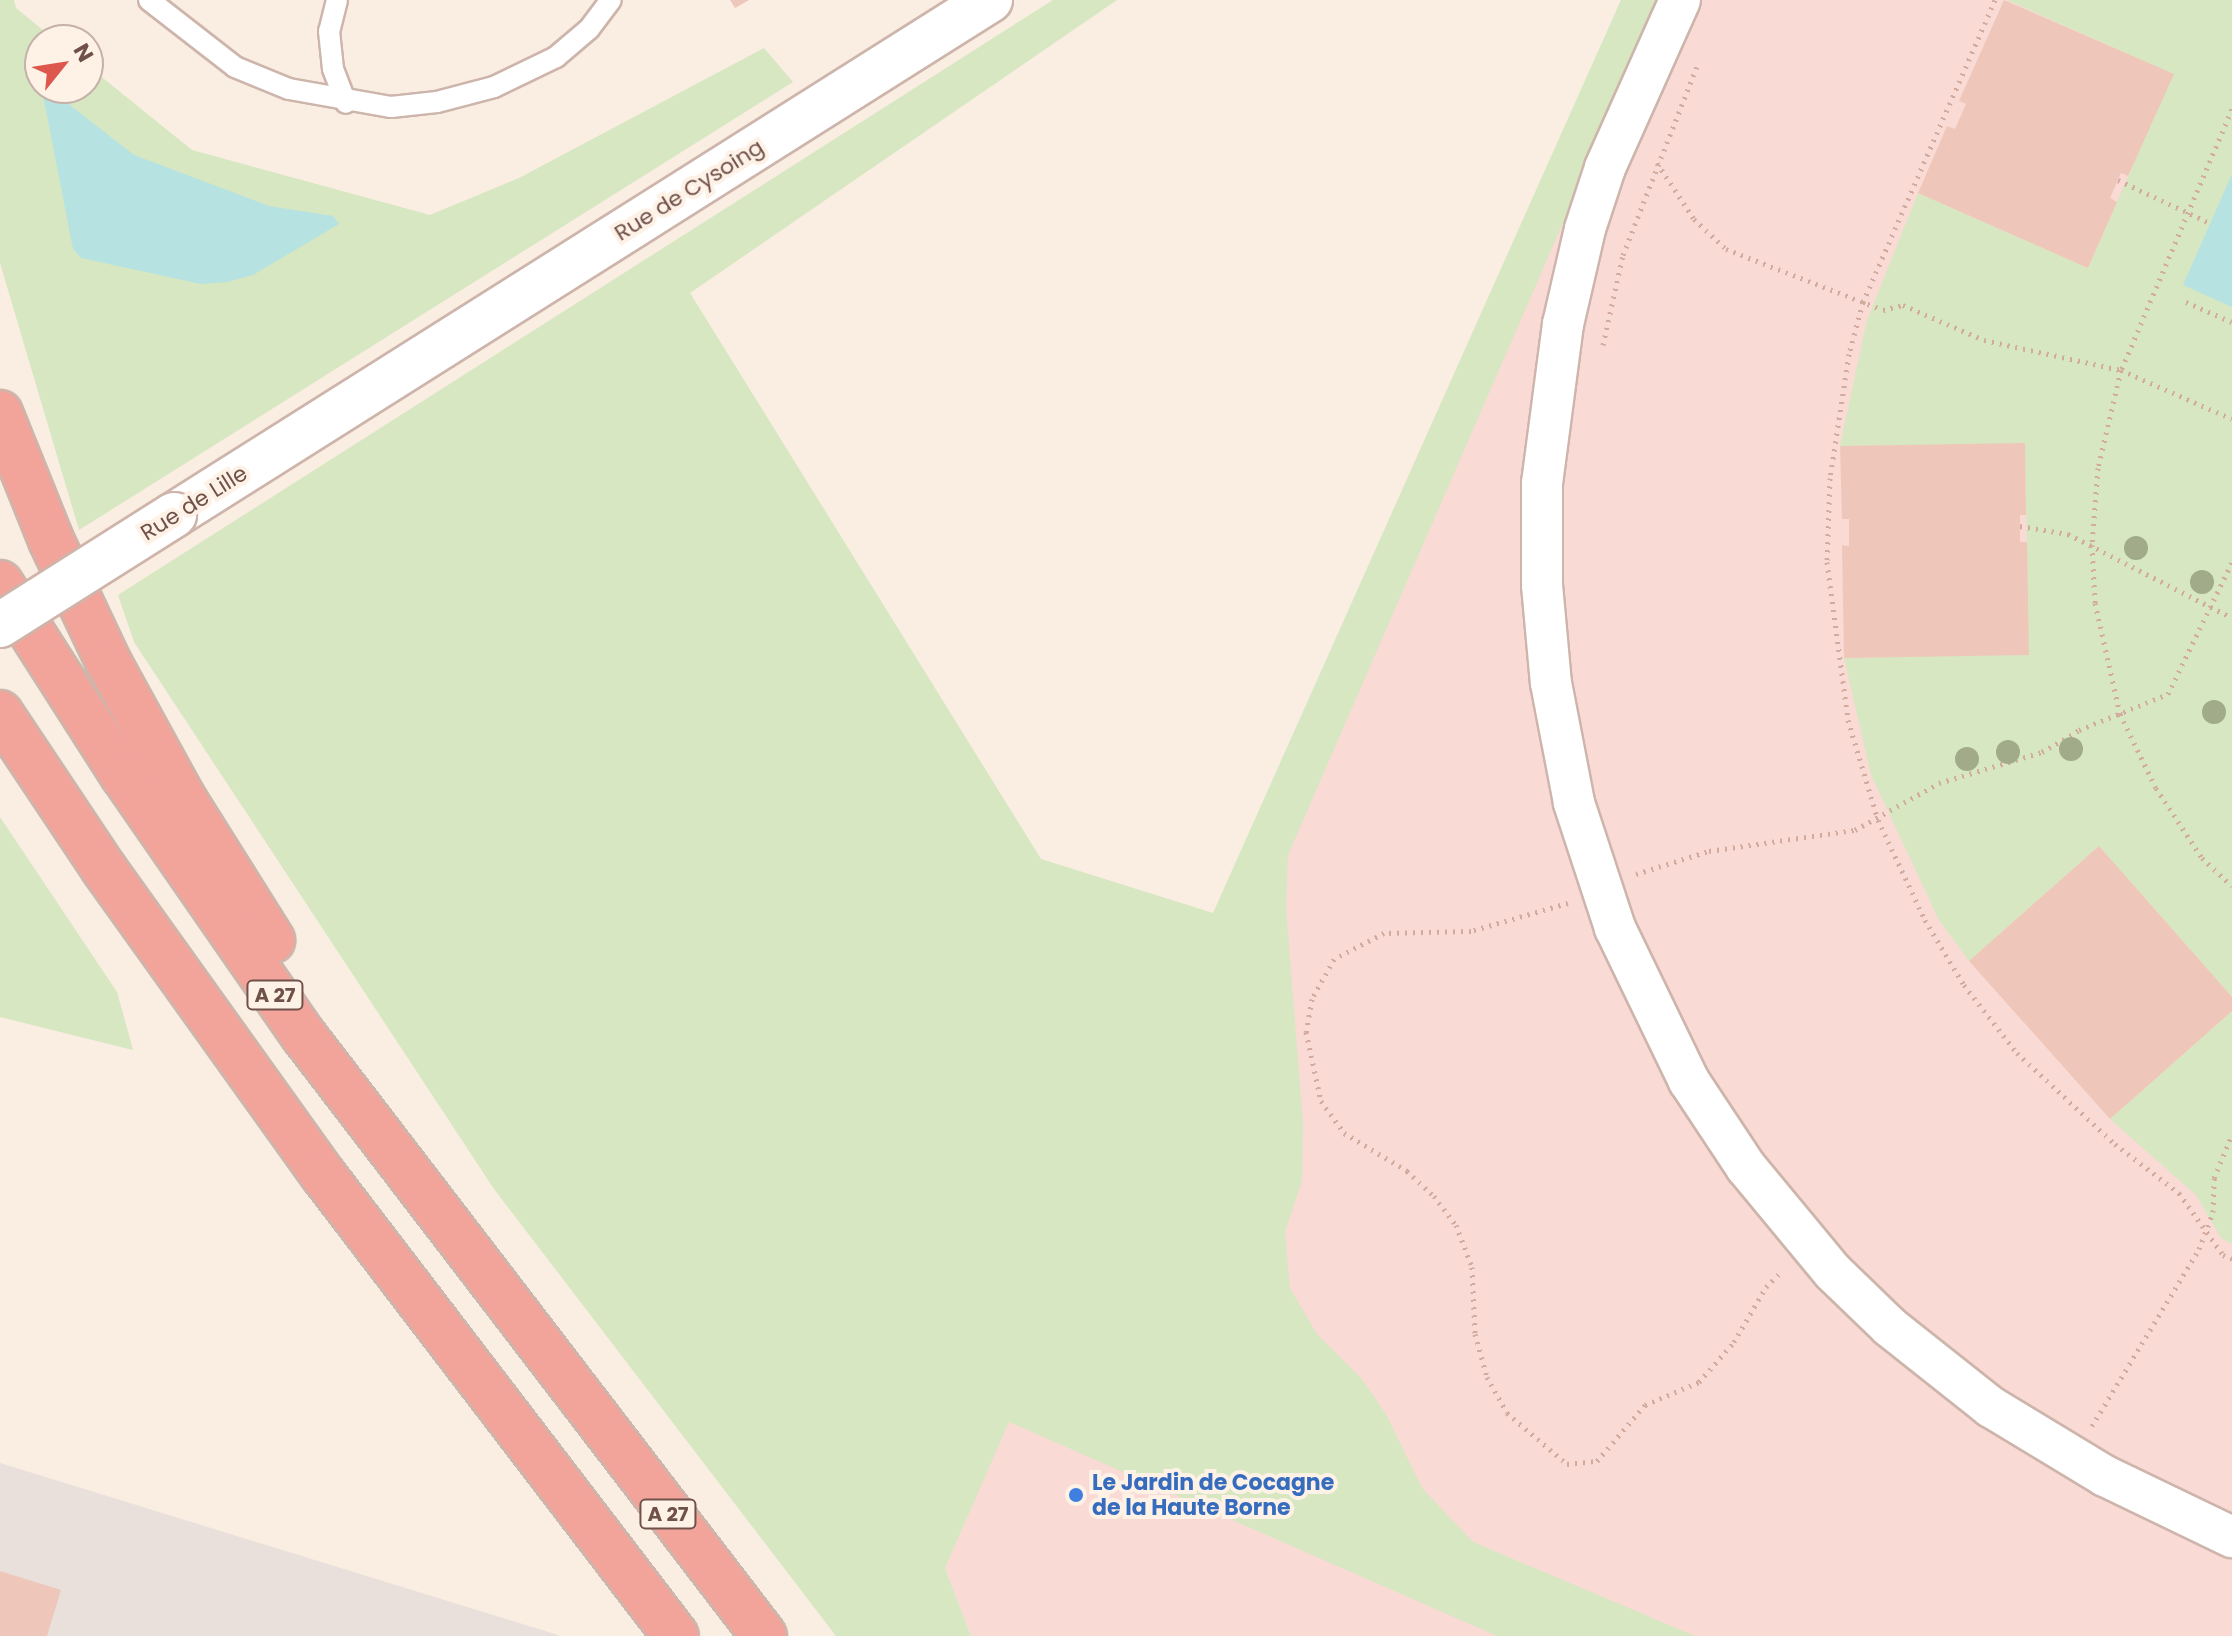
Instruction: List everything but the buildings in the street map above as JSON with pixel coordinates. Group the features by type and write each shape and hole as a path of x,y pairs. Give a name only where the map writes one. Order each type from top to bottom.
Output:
{"highway":[{"path":"0,413 83,610 175,784 241,894 573,1391"},
{"name":"A 27","path":"0,583 123,775 295,1023 573,1391 764,1636"},
{"path":"0,713 104,869 324,1176 676,1636"}],"main road":[{"name":"Rue de Cysoing","path":"388,380 990,0"},
{"name":"Rue de Lille","path":"0,625 388,380"}],"street":[{"path":"1680,0 1594,200 1563,324 1542,483 1542,585 1551,683 1574,803 1602,891 1631,967 1689,1081 1746,1167 1810,1247 1890,1327 1950,1376 2083,1442 2232,1537"}],"lane":[{"path":"149,0 235,67 289,89 346,103 391,107 437,102 494,87 556,57 589,29 611,0"},
{"path":"337,0 329,31 333,69 346,103"}],"path":[{"path":"1995,0 1863,302 1838,413 1827,562 1848,720 1878,820 1925,920 1964,985 2017,1053 2115,1144 2179,1193 2232,1259"},
{"path":"1600,359 1623,255 1702,54"},
{"path":"2232,109 2121,370 2098,468 2092,545 2095,603 2120,714 2156,788 2202,858 2232,886"},
{"path":"1627,119 1694,219 1726,249 1883,310 1903,305 1984,340 2121,370 2232,419"},
{"path":"2118,180 2210,223"},
{"path":"2186,302 2232,322"},
{"path":"2020,526 2068,534 2232,618"},
{"path":"1810,1247 1766,1287 1734,1342 1699,1382 1645,1405 1597,1461 1567,1464 1507,1413 1487,1377 1475,1334 1472,1267 1456,1225 1434,1196 1407,1171 1344,1133 1321,1101 1306,1032 1312,999 1334,959 1384,933 1504,925 1602,891 1639,873 1709,851 1855,830 1878,820 1939,783 2042,752 2079,730 2168,694 2232,562"},
{"path":"1634,860 1644,888"},
{"path":"2083,1442 2206,1229 2214,1178 2232,1135"},
{"path":"2079,1417 2083,1442"},
{"path":"2083,1442 2104,1432"}],"shaded area":[{"path":"1621,0 2232,0 2232,1636 971,1636 945,1568"},
{"path":"0,1463 558,1635 559,1636 0,1636"}],"green space":[{"path":"0,0 14,0 16,8 36,24 24,24 24,104 104,104 104,79 192,150 430,215 519,178 764,48 793,82 79,530 0,263"},
{"path":"1053,0 1117,0 690,293 1041,859 1213,913 1621,0 1660,0 1288,855 1286,908 1303,1123 1302,1181 1285,1232 1290,1288 1317,1334 1361,1378 1386,1414 1422,1488 1473,1542 1695,1636 1497,1636 1009,1422 945,1568 971,1636 836,1636 494,1189 134,642 118,595"},
{"path":"2007,0 2232,0 2232,997 2099,846 1969,961 1939,920 1871,775 1844,658 2029,653 2025,444 1840,446 1867,320 1918,193 2088,268 2173,74"},
{"path":"0,817 117,992 133,1050 0,1017"},
{"path":"2232,1011 2232,1244 2221,1238 2196,1195 2110,1119"}],"water":[{"path":"45,104 70,104 134,155 269,206 333,216 339,224 253,275 227,282 201,284 81,258 73,249"},
{"path":"2232,174 2232,307 2183,285"}],"place":[{"name":"Le Jardin de Cocagne de la Haute Borne","path":"1076,1495"}]}
